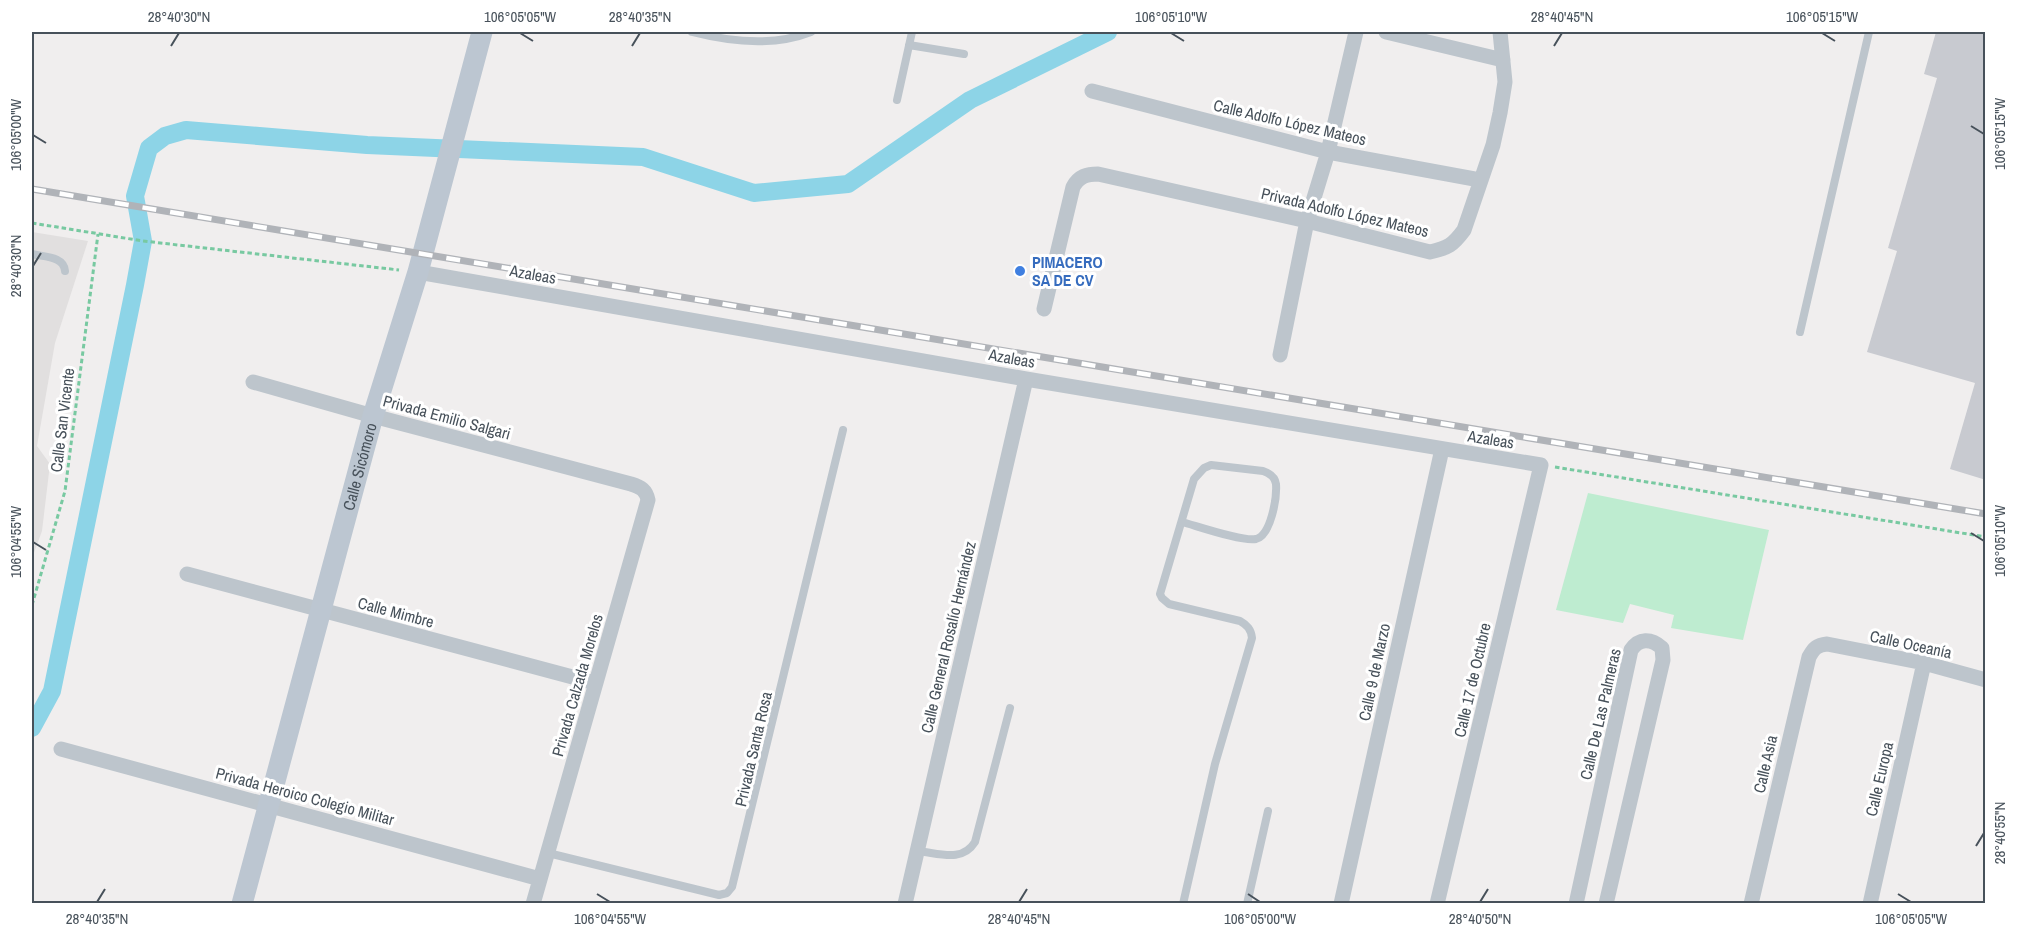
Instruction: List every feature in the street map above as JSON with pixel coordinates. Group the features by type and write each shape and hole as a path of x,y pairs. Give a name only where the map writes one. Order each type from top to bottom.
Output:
{"street":[{"name":"Calle Sicómoro","path":"242,903 373,416 418,272 482,32"},
{"path":"1280,355 1307,220 1328,152 1356,32"},
{"path":"1386,32 1503,60"},
{"name":"Privada Adolfo López Mateos","path":"1044,309 1073,187 1080,177 1089,174 1098,174 1307,220 1430,252 1447,248 1464,230 1493,145 1505,82 1500,32"},
{"name":"Calle Adolfo López Mateos","path":"1092,91 1328,152 1480,180"},
{"name":"Azaleas","path":"418,272 1026,379 1541,465"},
{"name":"Calle General Rosalío Hernández","path":"905,903 1026,379"},
{"name":"Privada Emilio Salgari","path":"253,382 631,484"},
{"name":"Calle 9 de Marzo","path":"1341,903 1442,449"},
{"name":"Calle 17 de Octubre","path":"1437,903 1541,465"},
{"name":"Privada Calzada Morelos","path":"533,903 648,500 647,493 643,489 631,484"},
{"name":"Calle Mimbre","path":"187,574 595,683"},
{"name":"Calle De Las Palmeras","path":"1576,903 1631,650 1641,640 1649,641 1662,648 1663,660 1606,903"},
{"name":"Calle Oceanía","path":"1827,645 1924,663 1986,680"},
{"name":"Calle Asia","path":"1751,903 1809,657 1814,648 1827,645"},
{"name":"Calle Europa","path":"1870,903 1924,663"},
{"name":"Privada Heroico Colegio Militar","path":"61,749 540,879"}],"lane":[{"path":"692,32 764,42 798,37 811,32"},
{"path":"897,100 912,32"},
{"path":"1800,332 1869,32"},
{"path":"909,45 964,54"},
{"path":"32,254 59,260 63,263 65,271"},
{"name":"Privada Santa Rosa","path":"548,853 718,895 727,893 732,887 843,430"},
{"path":"1182,522 1248,540 1260,537 1268,528 1276,483 1269,473 1263,471 1211,465 1204,468 1194,479 1160,594 1169,604 1240,621 1247,625 1252,638 1215,764 1183,903"},
{"path":"917,851 958,855 966,852 975,842 1010,708"},
{"path":"1247,903 1268,811"}],"path":[{"path":"32,223 143,241 418,272"},
{"name":"Calle San Vicente","path":"32,605 65,491 98,234"},
{"path":"1541,465 1986,537"}],"shaded area":[{"path":"32,232 88,241 55,343 37,446 50,464 42,531 32,558"}],"green space":[{"path":"1588,493 1769,530 1743,640 1671,628 1674,615 1630,604 1623,623 1556,610"}],"building":[{"path":"1936,32 1986,32 1986,480 1950,469 1975,383 1867,352 1897,251 1888,248 1937,78 1924,74"}],"waterway":[{"path":"32,728 52,691 135,285 143,241 135,196 149,148 165,136 186,130 367,145 643,157 754,193 848,184 970,100 1108,32"}],"railway":[{"path":"32,189 1986,514"}],"place":[{"name":"PIMACERO SA DE CV","path":"1020,271"}]}
